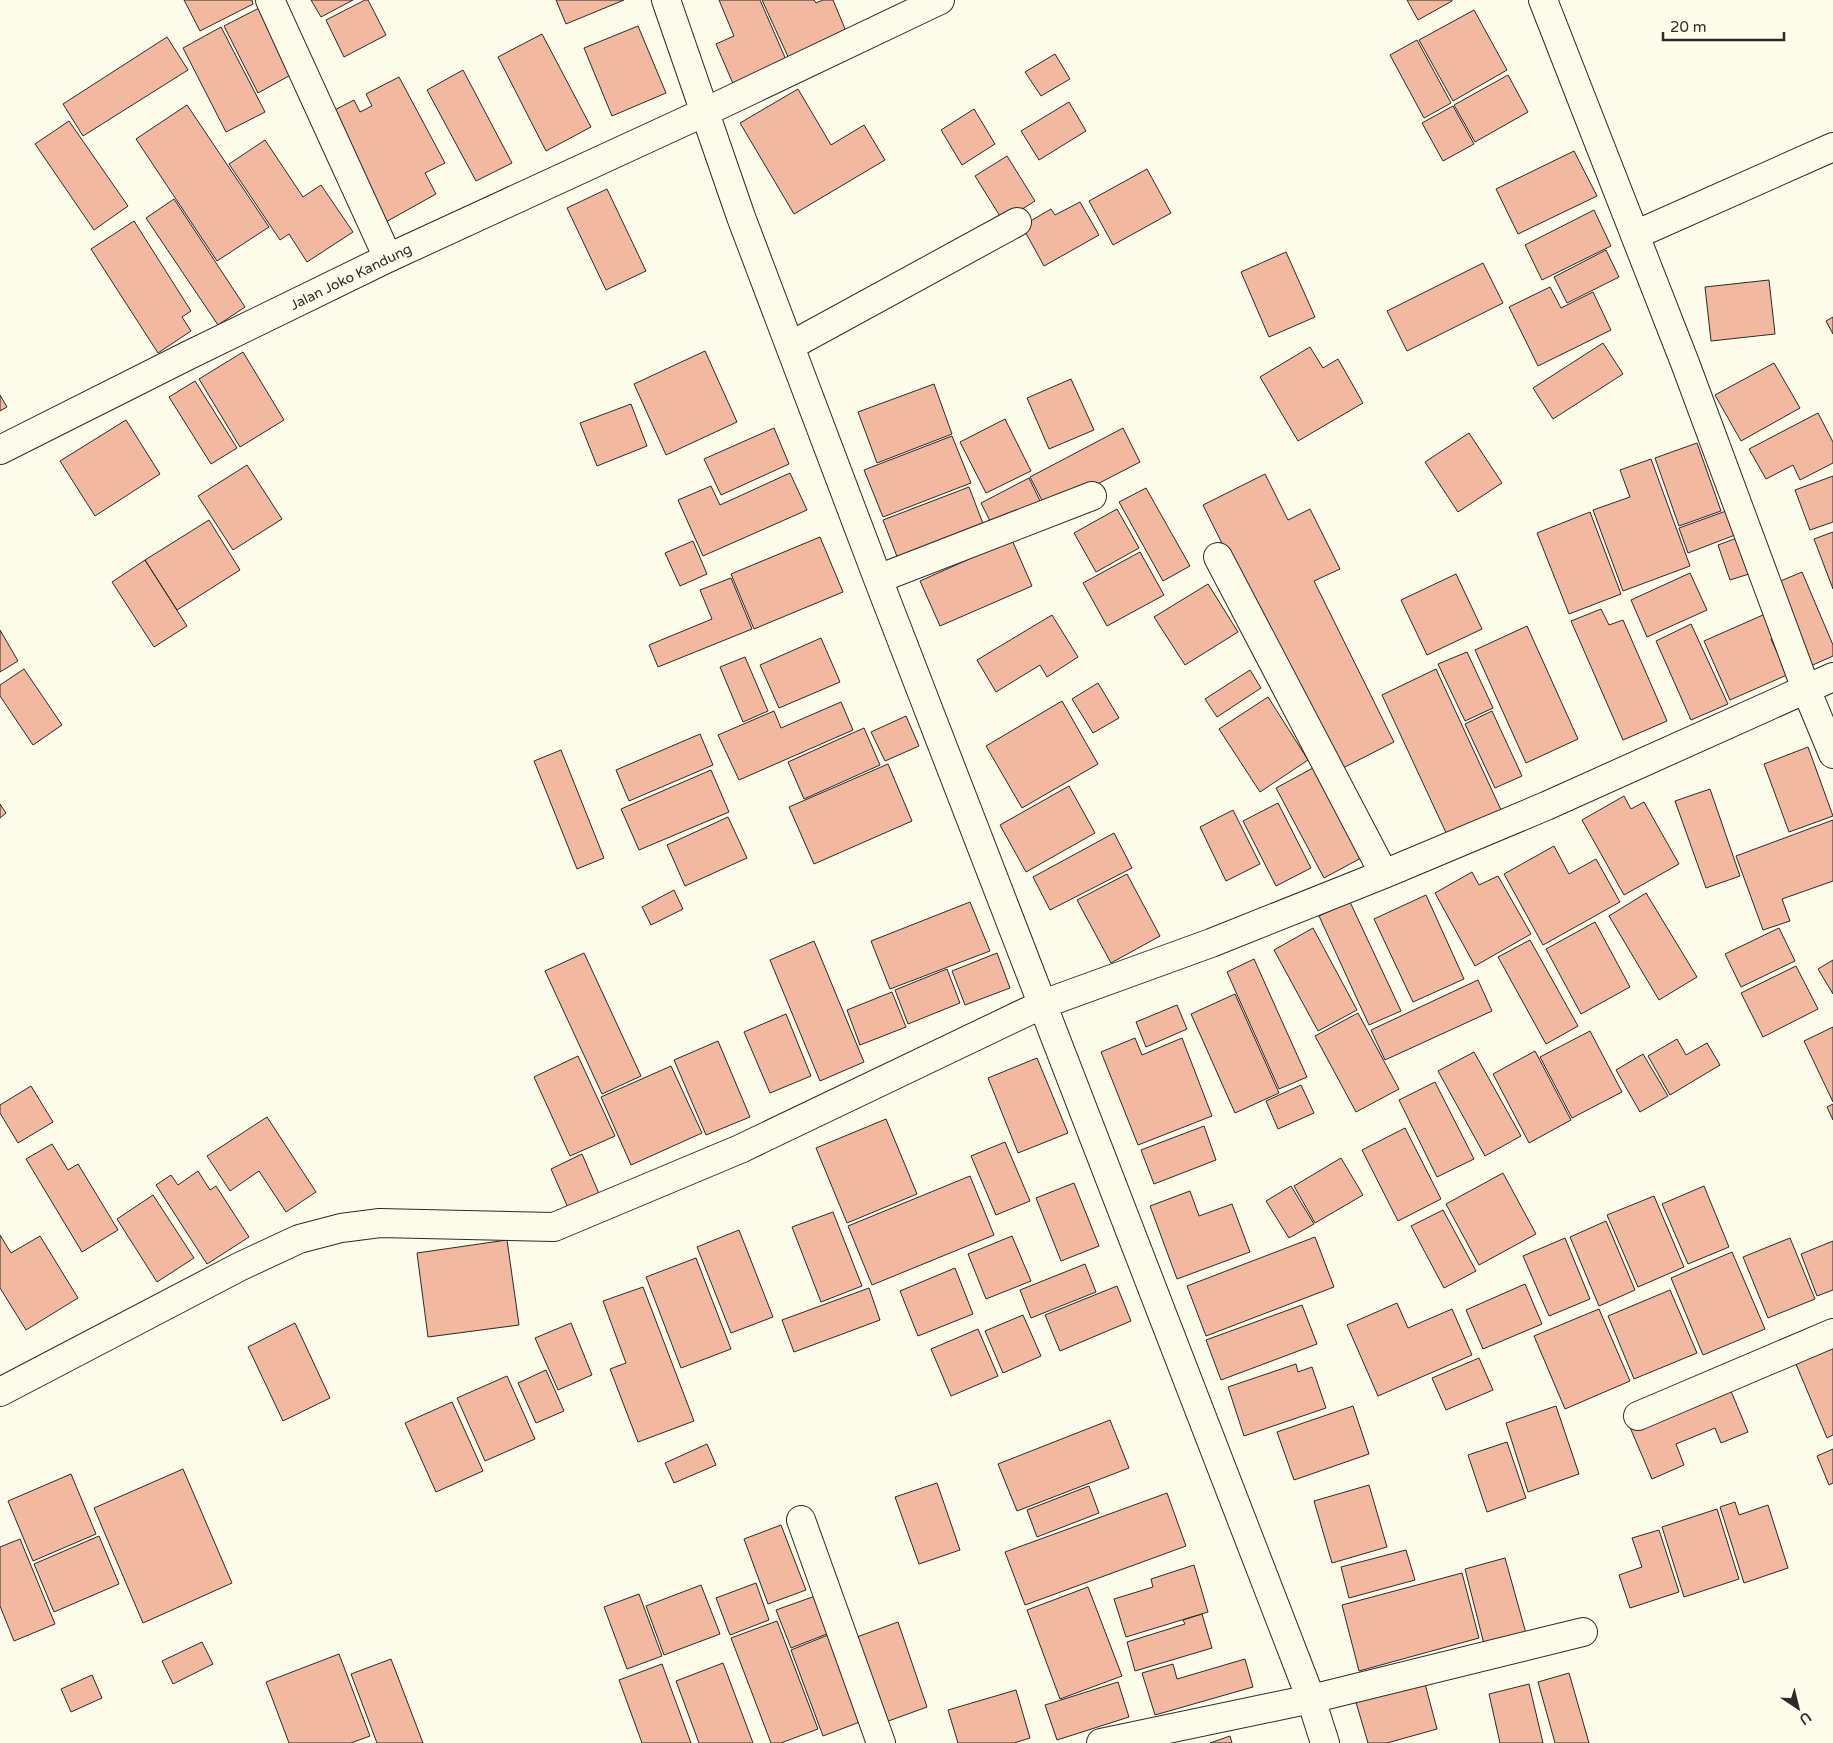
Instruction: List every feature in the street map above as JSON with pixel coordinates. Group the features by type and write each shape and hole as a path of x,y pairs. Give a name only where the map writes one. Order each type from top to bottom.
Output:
{"street":[{"path":"270,0 388,258"},
{"path":"666,0 741,217 878,579 1311,1698 1326,1743"},
{"name":"Jalan Joko Kandung","path":"0,450 388,258 705,112 940,0"},
{"path":"1543,0 1685,364 1806,689 1833,754"},
{"path":"1635,236 1833,147"},
{"path":"790,346 1016,222"},
{"path":"878,579 1092,496"},
{"path":"1218,557 1384,874"},
{"path":"0,1392 240,1267 299,1239 340,1228 380,1223 554,1227 740,1149 1043,1004 1211,943 1384,874 1546,806 1833,677"},
{"path":"1638,1416 1833,1333"},
{"path":"801,1520 881,1743"},
{"path":"1101,1743 1311,1698 1583,1632"}],"building":[{"path":"184,0 252,0 253,4 200,31"},
{"path":"311,0 353,0 321,17"},
{"path":"368,0 386,35 344,57 326,20"},
{"path":"556,0 624,0 566,24"},
{"path":"719,0 760,0 790,69 737,93 716,44 734,36"},
{"path":"762,0 814,0 816,3 823,0 833,0 848,36 790,61"},
{"path":"1407,0 1452,0 1452,1 1418,20"},
{"path":"261,7 296,72 258,93 224,26"},
{"path":"1474,10 1507,70 1453,101 1419,40"},
{"path":"638,26 666,93 612,116 584,48"},
{"path":"221,27 265,112 226,132 183,48"},
{"path":"542,34 591,127 546,151 498,57"},
{"path":"167,37 188,70 83,136 63,104"},
{"path":"1417,40 1451,103 1424,118 1390,55"},
{"path":"1055,54 1070,79 1041,96 1025,72"},
{"path":"463,70 512,163 476,181 427,90"},
{"path":"1508,75 1528,112 1475,142 1454,105"},
{"path":"399,77 445,163 425,173 436,194 384,223 327,114 354,100 360,112 372,106 366,94"},
{"path":"798,89 831,145 864,125 885,160 794,214 740,123"},
{"path":"1069,102 1086,131 1039,160 1021,131"},
{"path":"187,105 269,227 217,261 136,139"},
{"path":"1453,106 1474,144 1443,161 1422,123"},
{"path":"974,109 995,144 962,165 941,130"},
{"path":"69,121 128,206 94,230 35,144"},
{"path":"265,140 303,197 321,185 353,232 307,262 289,234 280,240 229,164"},
{"path":"1574,151 1597,196 1518,234 1496,189"},
{"path":"1007,156 1035,201 1003,221 975,176"},
{"path":"1147,169 1171,213 1113,245 1089,201"},
{"path":"607,189 646,271 606,290 567,208"},
{"path":"174,199 245,307 218,325 146,218"},
{"path":"1080,202 1099,235 1044,266 1022,226 1051,209 1055,215"},
{"path":"1594,210 1611,246 1542,280 1525,245"},
{"path":"134,221 191,311 182,317 191,331 158,353 91,249"},
{"path":"1606,250 1619,277 1567,303 1554,277"},
{"path":"1286,252 1315,317 1269,337 1241,272"},
{"path":"1483,263 1503,303 1407,351 1387,311"},
{"path":"1769,280 1775,334 1711,341 1705,287"},
{"path":"1550,287 1561,308 1593,292 1611,330 1538,366 1509,307"},
{"path":"1833,317 1833,334 1826,321"},
{"path":"1603,343 1623,374 1553,419 1533,388"},
{"path":"1310,347 1323,368 1338,359 1363,403 1298,441 1260,377"},
{"path":"705,351 737,422 666,455 634,384"},
{"path":"243,352 284,420 240,447 199,379"},
{"path":"1774,363 1800,408 1741,441 1715,395"},
{"path":"1071,379 1094,430 1049,449 1027,398"},
{"path":"195,381 237,448 211,464 169,397"},
{"path":"934,384 952,434 877,463 858,412"},
{"path":"0,395 7,407 0,411"},
{"path":"631,404 647,446 597,466 580,423"},
{"path":"1818,413 1833,442 1833,463 1800,480 1793,465 1766,479 1749,449"},
{"path":"1005,419 1031,471 986,493 960,442"},
{"path":"126,420 160,474 95,516 60,461"},
{"path":"774,428 789,464 721,495 704,459"},
{"path":"1123,428 1140,462 1047,510 1030,477"},
{"path":"1469,433 1502,483 1458,512 1425,462"},
{"path":"952,436 971,483 883,517 864,470"},
{"path":"1697,443 1721,511 1679,526 1655,458"},
{"path":"1651,459 1690,566 1623,591 1593,510 1630,497 1620,470"},
{"path":"247,465 282,519 233,550 198,496"},
{"path":"790,473 807,510 703,556 678,500 711,486 720,505"},
{"path":"1265,474 1288,520 1310,509 1340,569 1314,581 1394,742 1335,772 1203,505"},
{"path":"1833,476 1833,522 1810,530 1795,490"},
{"path":"1029,478 1042,505 994,529 981,503"},
{"path":"969,487 987,534 901,567 883,520"},
{"path":"1146,488 1190,566 1163,581 1119,502"},
{"path":"1117,509 1139,548 1096,572 1074,533"},
{"path":"1726,511 1735,535 1688,553 1679,528"},
{"path":"1590,512 1621,594 1569,614 1537,533"},
{"path":"209,520 240,570 177,610 145,560"},
{"path":"1833,532 1833,589 1814,539"},
{"path":"820,537 843,592 754,629 731,574"},
{"path":"1737,538 1749,574 1730,580 1718,545"},
{"path":"1012,540 1032,586 940,626 920,581"},
{"path":"693,541 707,574 680,586 665,553"},
{"path":"1140,552 1164,595 1107,626 1083,583"},
{"path":"145,560 187,626 154,647 112,582"},
{"path":"1802,572 1833,645 1833,656 1806,668 1771,585"},
{"path":"1690,573 1707,610 1647,637 1631,600"},
{"path":"1456,574 1482,629 1427,655 1401,600"},
{"path":"731,578 752,629 658,667 649,645 712,619 700,590"},
{"path":"1208,584 1238,632 1185,665 1154,617"},
{"path":"1601,609 1609,625 1623,620 1667,721 1623,740 1571,621"},
{"path":"1772,611 1782,634 1771,639 1787,675 1730,700 1704,641"},
{"path":"1052,615 1078,657 1047,677 1040,665 996,692 977,660"},
{"path":"1691,624 1728,704 1691,720 1656,641"},
{"path":"1527,626 1578,739 1526,763 1475,650"},
{"path":"0,630 18,661 0,672"},
{"path":"821,638 840,682 779,708 760,665"},
{"path":"1467,652 1493,708 1465,721 1438,664"},
{"path":"745,657 768,711 743,722 720,667"},
{"path":"24,669 62,725 33,745 0,696 0,685"},
{"path":"1436,669 1502,812 1448,837 1382,695"},
{"path":"1250,670 1261,688 1217,717 1205,699"},
{"path":"1098,683 1119,718 1093,733 1072,699"},
{"path":"1268,697 1308,760 1260,792 1219,729"},
{"path":"1062,701 1098,764 1022,808 986,746"},
{"path":"841,702 853,730 739,780 718,735 774,711 781,728"},
{"path":"1492,711 1522,776 1495,788 1465,724"},
{"path":"906,716 919,746 885,761 871,732"},
{"path":"864,728 880,765 804,799 788,762"},
{"path":"700,734 713,765 629,801 616,770"},
{"path":"1808,747 1833,816 1789,832 1764,764"},
{"path":"561,750 604,858 577,869 534,761"},
{"path":"888,764 912,821 814,864 789,807"},
{"path":"1313,768 1361,858 1324,878 1276,788"},
{"path":"711,770 729,812 639,850 621,809"},
{"path":"1069,786 1095,833 1026,872 1000,825"},
{"path":"1710,789 1740,876 1706,888 1675,801"},
{"path":"1624,796 1631,809 1644,802 1679,864 1624,895 1582,820"},
{"path":"1278,803 1311,868 1276,886 1243,821"},
{"path":"0,804 6,813 0,818"},
{"path":"1233,810 1260,864 1226,881 1200,827"},
{"path":"728,817 747,858 685,886 667,845"},
{"path":"1833,820 1833,881 1782,899 1790,921 1763,930 1736,856"},
{"path":"1114,833 1132,868 1050,910 1033,877"},
{"path":"1554,846 1569,874 1596,859 1620,902 1543,945 1504,874"},
{"path":"1472,872 1479,885 1498,876 1531,934 1475,966 1435,893"},
{"path":"1127,874 1160,936 1111,963 1077,900"},
{"path":"674,890 683,909 651,925 642,907"},
{"path":"1646,893 1697,977 1659,1000 1609,916"},
{"path":"1426,895 1464,979 1413,1002 1374,919"},
{"path":"970,902 990,951 890,989 871,941"},
{"path":"1350,902 1401,1011 1369,1025 1319,916"},
{"path":"1595,922 1630,987 1581,1014 1546,949"},
{"path":"1313,928 1357,1010 1318,1031 1274,950"},
{"path":"1779,928 1795,961 1741,987 1725,954"},
{"path":"1530,940 1578,1026 1546,1044 1498,957"},
{"path":"814,941 864,1062 820,1081 770,960"},
{"path":"584,953 641,1076 602,1094 545,971"},
{"path":"997,953 1010,988 965,1005 952,971"},
{"path":"1254,959 1307,1077 1279,1089 1227,972"},
{"path":"1833,960 1833,994 1818,969"},
{"path":"1796,966 1818,1009 1763,1037 1741,993"},
{"path":"947,969 960,1003 908,1024 895,990"},
{"path":"1478,980 1492,1011 1385,1060 1371,1030"},
{"path":"892,992 906,1027 860,1045 847,1010"},
{"path":"1235,994 1279,1093 1235,1113 1191,1014"},
{"path":"1177,1005 1187,1029 1146,1047 1136,1022"},
{"path":"1358,1013 1399,1089 1356,1112 1315,1036"},
{"path":"786,1014 811,1076 770,1093 744,1032"},
{"path":"1833,1027 1833,1102 1804,1041"},
{"path":"1590,1031 1622,1092 1572,1118 1540,1057"},
{"path":"1135,1038 1142,1055 1182,1038 1212,1116 1138,1145 1101,1052"},
{"path":"1677,1039 1686,1055 1707,1043 1720,1065 1670,1095 1648,1056"},
{"path":"718,1041 750,1117 706,1135 674,1060"},
{"path":"1535,1051 1571,1120 1529,1143 1493,1074"},
{"path":"1474,1052 1521,1136 1485,1156 1438,1071"},
{"path":"1643,1054 1668,1096 1640,1112 1616,1070"},
{"path":"578,1056 615,1136 570,1156 534,1077"},
{"path":"1037,1058 1068,1133 1018,1153 988,1078"},
{"path":"671,1066 702,1133 631,1165 601,1097"},
{"path":"1435,1082 1474,1159 1437,1177 1399,1100"},
{"path":"1301,1085 1314,1113 1278,1129 1266,1101"},
{"path":"31,1086 53,1122 18,1143 0,1113 0,1105"},
{"path":"1833,1104 1833,1120 1827,1107"},
{"path":"267,1117 316,1192 286,1212 259,1171 230,1191 207,1156"},
{"path":"886,1119 917,1194 847,1223 816,1148"},
{"path":"1204,1126 1216,1160 1154,1184 1141,1150"},
{"path":"1405,1128 1441,1199 1398,1221 1362,1150"},
{"path":"1005,1142 1030,1201 996,1215 971,1156"},
{"path":"52,1144 68,1170 78,1164 118,1230 82,1252 26,1159"},
{"path":"582,1154 600,1196 569,1210 551,1169"},
{"path":"1341,1158 1363,1195 1315,1223 1294,1186"},
{"path":"198,1171 210,1190 216,1186 249,1237 207,1264 156,1185 171,1175 178,1185"},
{"path":"1503,1173 1536,1234 1479,1265 1446,1204"},
{"path":"970,1176 994,1235 872,1285 848,1226"},
{"path":"1074,1183 1099,1246 1061,1261 1036,1198"},
{"path":"1291,1186 1314,1224 1289,1238 1266,1201"},
{"path":"1704,1186 1729,1247 1688,1264 1662,1204"},
{"path":"1190,1191 1199,1216 1232,1204 1250,1252 1177,1279 1150,1206"},
{"path":"153,1195 194,1258 157,1282 117,1219"},
{"path":"1654,1196 1684,1267 1638,1287 1607,1215"},
{"path":"1443,1210 1476,1271 1444,1288 1411,1226"},
{"path":"833,1212 862,1286 821,1302 792,1227"},
{"path":"1606,1221 1635,1290 1599,1306 1570,1237"},
{"path":"739,1230 773,1317 731,1333 697,1247"},
{"path":"0,1235 11,1253 40,1236 78,1298 26,1330 0,1288"},
{"path":"1012,1236 1031,1281 986,1299 968,1254"},
{"path":"1315,1237 1334,1287 1206,1336 1187,1286"},
{"path":"1565,1238 1590,1299 1549,1316 1523,1256"},
{"path":"1790,1238 1815,1299 1768,1318 1743,1257"},
{"path":"507,1240 519,1325 428,1337 417,1253"},
{"path":"1833,1241 1833,1290 1817,1296 1801,1254"},
{"path":"1732,1252 1765,1329 1703,1355 1671,1278"},
{"path":"696,1258 731,1349 681,1368 646,1277"},
{"path":"1085,1264 1096,1292 1031,1318 1020,1290"},
{"path":"955,1268 973,1314 918,1336 900,1291"},
{"path":"1525,1284 1542,1324 1483,1349 1466,1310"},
{"path":"1117,1286 1131,1321 1060,1351 1045,1315"},
{"path":"643,1287 694,1421 638,1442 610,1369 626,1363 603,1301"},
{"path":"869,1288 880,1320 794,1352 782,1320"},
{"path":"1670,1290 1697,1353 1634,1379 1608,1316"},
{"path":"1397,1303 1408,1328 1452,1309 1472,1355 1378,1396 1347,1325"},
{"path":"1302,1305 1317,1344 1221,1380 1206,1340"},
{"path":"1599,1309 1630,1381 1565,1409 1534,1336"},
{"path":"1023,1315 1041,1356 1003,1373 985,1331"},
{"path":"295,1323 330,1398 283,1421 248,1347"},
{"path":"571,1323 592,1375 558,1390 535,1338"},
{"path":"978,1329 998,1376 951,1396 931,1349"},
{"path":"1833,1346 1833,1435 1827,1438 1793,1357"},
{"path":"1479,1358 1493,1390 1446,1410 1432,1378"},
{"path":"1296,1364 1298,1372 1312,1367 1326,1408 1244,1436 1228,1387"},
{"path":"546,1370 564,1411 536,1423 518,1383"},
{"path":"507,1376 535,1439 485,1461 457,1398"},
{"path":"1728,1384 1748,1432 1721,1443 1715,1428 1676,1444 1684,1465 1652,1479 1629,1425"},
{"path":"452,1402 483,1471 436,1492 405,1423"},
{"path":"1353,1406 1369,1454 1294,1480 1277,1432"},
{"path":"1556,1406 1579,1474 1528,1492 1506,1423"},
{"path":"1110,1420 1129,1468 1017,1511 998,1464"},
{"path":"1507,1442 1526,1498 1487,1512 1468,1455"},
{"path":"707,1444 716,1465 674,1483 665,1463"},
{"path":"1833,1449 1833,1483 1829,1485 1817,1456"},
{"path":"183,1469 232,1583 143,1623 94,1508"},
{"path":"71,1474 96,1534 33,1561 8,1501"},
{"path":"937,1483 960,1550 919,1564 895,1497"},
{"path":"1369,1485 1387,1547 1332,1563 1314,1501"},
{"path":"1089,1486 1099,1513 1037,1537 1027,1510"},
{"path":"1167,1493 1186,1546 1025,1605 1005,1552"},
{"path":"1735,1502 1739,1515 1768,1505 1788,1568 1744,1583 1720,1507"},
{"path":"1717,1509 1739,1579 1684,1597 1662,1527"},
{"path":"781,1525 806,1590 768,1604 744,1539"},
{"path":"1659,1530 1679,1592 1630,1608 1619,1575 1642,1567 1632,1538"},
{"path":"99,1536 119,1584 54,1612 34,1564"},
{"path":"20,1539 55,1624 14,1641 0,1606 0,1547"},
{"path":"1406,1550 1415,1580 1349,1598 1341,1567"},
{"path":"1505,1558 1527,1637 1485,1648 1465,1569"},
{"path":"1194,1565 1208,1612 1126,1637 1114,1599 1153,1587 1151,1579"},
{"path":"1462,1573 1479,1638 1359,1671 1342,1605"},
{"path":"756,1583 769,1620 730,1635 716,1598"},
{"path":"701,1585 720,1634 664,1655 646,1606"},
{"path":"1088,1587 1122,1676 1060,1699 1027,1610"},
{"path":"639,1594 662,1656 627,1669 604,1607"},
{"path":"818,1595 832,1632 791,1648 776,1610"},
{"path":"1202,1614 1212,1648 1135,1671 1127,1642 1185,1624 1183,1620"},
{"path":"777,1621 818,1729 781,1743 771,1743 731,1638"},
{"path":"898,1622 927,1707 883,1723 854,1638"},
{"path":"833,1633 865,1720 823,1736 791,1650"},
{"path":"202,1642 213,1664 173,1684 162,1661"},
{"path":"339,1654 370,1736 351,1743 289,1743 266,1682"},
{"path":"391,1659 423,1743 377,1743 351,1674"},
{"path":"1245,1659 1253,1687 1155,1715 1142,1673 1173,1664 1177,1679"},
{"path":"723,1663 753,1743 699,1743 676,1681"},
{"path":"662,1664 691,1743 642,1743 619,1680"},
{"path":"1569,1673 1589,1743 1555,1743 1538,1682"},
{"path":"92,1675 102,1698 71,1712 61,1689"},
{"path":"1424,1680 1437,1729 1387,1743 1368,1743 1355,1699"},
{"path":"1118,1682 1129,1717 1057,1740 1045,1705"},
{"path":"1529,1684 1543,1743 1500,1743 1489,1694"},
{"path":"1016,1690 1030,1738 1014,1743 958,1743 948,1710"},
{"path":"1230,1736 1232,1743 1210,1743"}]}
